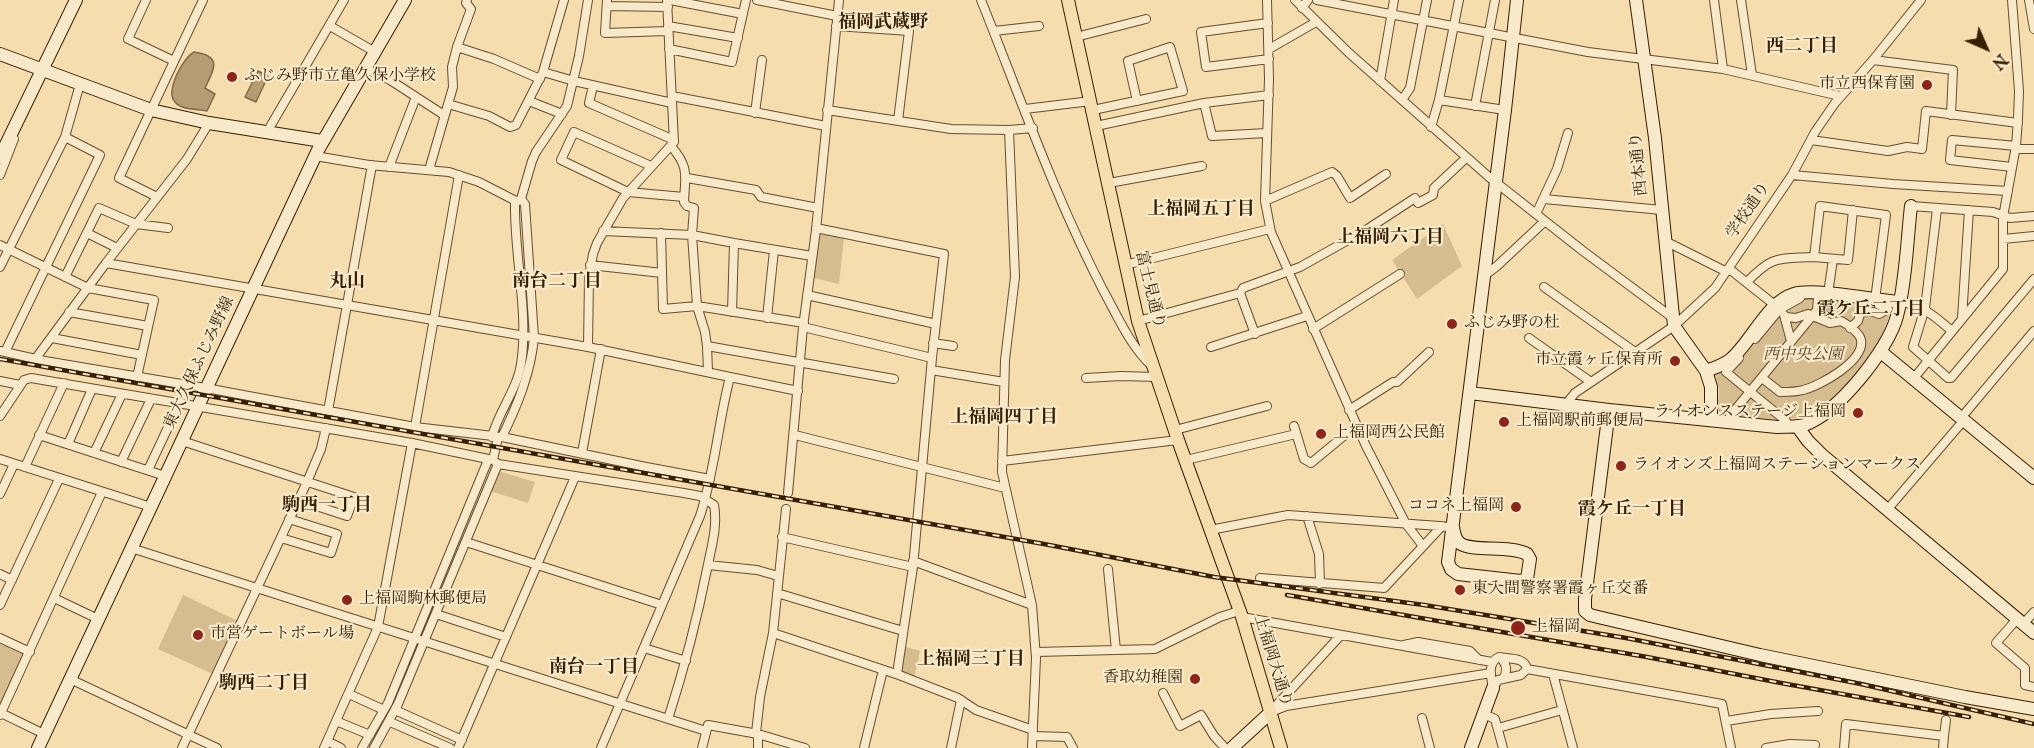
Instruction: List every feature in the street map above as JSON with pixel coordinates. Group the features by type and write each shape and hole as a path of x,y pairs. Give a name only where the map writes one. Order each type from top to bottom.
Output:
{"main road":[{"name":"富士見通り","path":"1068,0 1138,321 1229,582"},
{"name":"上福岡大通り","path":"1229,582 1281,748"}],"street":[{"path":"2,150 76,0"},
{"path":"146,0 128,39 174,61"},
{"path":"157,197 119,178 203,0"},
{"path":"267,132 344,0"},
{"name":"東大久保ふじみ野線","path":"38,748 322,141 405,0"},
{"path":"429,170 453,87 452,67 457,47 471,9 466,3 467,0"},
{"path":"448,104 489,116 510,127 516,124 542,76 564,0"},
{"path":"374,748 390,722 466,542 521,366 523,336 517,254 518,200 542,141 567,106 574,81 588,0"},
{"path":"669,50 732,62 746,0"},
{"path":"757,0 837,21 909,31 898,121"},
{"path":"788,494 839,0"},
{"path":"981,0 1089,262 1119,320 1142,357 1154,371"},
{"path":"1267,0 1269,95 1265,201 1270,229 1356,426 1406,524 1423,546"},
{"path":"1295,0 1380,81 1466,158 1674,322 1706,371 1711,387 1711,419"},
{"path":"1302,8 1308,0"},
{"path":"1317,0 1644,60 1723,69 1840,96"},
{"path":"1380,81 1394,0"},
{"path":"1402,100 1410,88 1426,0"},
{"path":"1431,127 1439,100 1459,0"},
{"path":"1475,106 1495,0"},
{"path":"1449,555 1455,548 1464,545 1518,551 1527,554 1530,559 1527,579 1521,581 1458,574 1451,569 1448,562 1448,527 1470,393 1517,0"},
{"name":"西本通り","path":"1636,0 1655,138 1674,322"},
{"path":"1714,0 1723,69"},
{"path":"1741,0 1752,75"},
{"name":"学校通り","path":"1566,404 1575,393 1635,352 1715,288 1792,175 1811,140 1840,96 1873,60 1921,0"},
{"path":"1914,378 2002,269 2003,217 2016,148 2018,123 2019,91 2012,0"},
{"path":"2029,0 2033,23"},
{"path":"738,38 668,28 605,33 607,3 668,2 743,14"},
{"path":"668,2 673,143 683,162 687,178 684,202 687,206 694,208 692,234 697,306 705,332 708,371"},
{"path":"1076,37 1146,19"},
{"path":"1269,49 1316,21"},
{"path":"1268,23 1201,32 1206,67 1269,60"},
{"path":"330,26 375,52"},
{"path":"994,31 1039,26"},
{"path":"457,47 542,76 826,126"},
{"path":"1025,109 1137,101 1183,91 1170,47 1128,61 1137,101"},
{"path":"0,54 151,110 209,123 322,141"},
{"path":"755,113 762,60"},
{"path":"1873,60 1953,70 1951,115"},
{"path":"366,69 390,80 444,115"},
{"path":"0,267 4,247 65,137 80,84"},
{"path":"593,86 589,103 673,143"},
{"path":"1096,126 1204,103 1269,95"},
{"path":"388,167 416,97"},
{"path":"529,100 562,114"},
{"path":"1439,100 1505,110"},
{"path":"1204,103 1212,136 1268,133"},
{"path":"0,175 24,108"},
{"path":"827,110 951,129 1033,128"},
{"path":"1811,140 1888,151 1908,147 1922,149 1926,111 2018,123"},
{"path":"36,358 117,248 187,159 209,123"},
{"path":"1009,130 1011,203 1016,252 1004,382 1002,461 1005,488 1032,605 1036,652 1032,748"},
{"path":"651,166 574,132 561,160 628,192 684,197"},
{"path":"1536,214 1544,199 1568,134"},
{"path":"65,137 100,155 46,268 2,351 416,427 497,437 710,479"},
{"path":"2012,167 1950,160 1952,140 2034,149"},
{"path":"588,347 590,265 603,231 628,192 673,143"},
{"path":"315,156 459,175 525,204 534,338 532,358 525,382 497,437"},
{"path":"1138,321 1240,293 1243,288 1288,273 1366,230 1415,198 1418,203 1433,195 1434,188 1466,158"},
{"path":"328,411 372,165"},
{"path":"1108,183 1202,166"},
{"path":"1265,201 1332,172 1337,176 1350,198 1386,174"},
{"path":"416,427 459,175"},
{"path":"1792,175 2008,191"},
{"path":"687,178 756,190 762,196 818,208"},
{"path":"1544,199 1662,210"},
{"path":"1814,257 1820,206 1886,215 1875,300"},
{"path":"1470,393 1777,427 1791,423 1803,425 1833,407 1881,352 1890,336 1900,302 1911,206 1994,212 2003,217 2034,216"},
{"path":"65,277 99,208 136,224 168,228"},
{"path":"1937,209 1925,308 1913,347 1952,378 2034,279"},
{"path":"1747,282 1767,262 1780,259 1814,257 1848,260 1854,210"},
{"path":"1962,319 1969,210"},
{"path":"1484,276 1545,221"},
{"path":"816,228 944,254 933,343 913,564 897,674"},
{"path":"1125,265 1270,229"},
{"path":"603,231 692,234 812,256"},
{"path":"87,233 117,248"},
{"path":"661,233 663,309 697,306 767,318 804,325 932,358"},
{"path":"2003,239 2034,236"},
{"path":"1665,241 1723,270 1729,270 1747,282 1780,311 1796,318 1808,314 1830,323 1841,321 1860,337 1862,342 1860,349 1845,368 1823,382 1803,390 1780,392 1762,378"},
{"path":"732,312 734,243"},
{"path":"4,247 88,288 154,300 137,377"},
{"path":"767,318 774,250"},
{"path":"1730,416 1817,310 1833,259"},
{"path":"106,263 588,347 798,391"},
{"path":"590,265 662,273"},
{"path":"1313,329 1400,274"},
{"path":"1544,287 1635,352"},
{"path":"1850,328 1858,321 1860,314 1869,311 1879,314 1888,309 1887,306 1802,292 1794,294 1726,372 1791,423 1808,441 1887,510 2034,633"},
{"path":"1240,293 1255,334"},
{"path":"807,295 936,324"},
{"path":"1823,296 1910,303 1925,308 1952,331"},
{"path":"1706,371 1730,360 1780,311"},
{"path":"1780,311 1791,341"},
{"path":"69,312 148,326"},
{"path":"1211,347 1307,316"},
{"path":"1887,510 2034,331"},
{"path":"52,338 142,355"},
{"path":"1528,338 1591,382"},
{"path":"933,343 953,346"},
{"path":"707,346 894,379"},
{"path":"582,453 601,350"},
{"path":"1349,410 1393,382 1397,382 1429,352"},
{"path":"1881,352 2034,478"},
{"path":"931,370 1004,382"},
{"path":"1086,378 1154,371"},
{"path":"0,416 20,385 28,377 412,443 575,477 684,493 706,499 714,505 716,513 708,565 686,661 668,719"},
{"path":"601,748 706,499 722,408 730,377"},
{"path":"0,381 20,385"},
{"path":"25,467 64,383"},
{"path":"68,444 92,389"},
{"path":"94,453 122,394"},
{"path":"121,462 151,399"},
{"path":"148,470 179,404"},
{"path":"1002,461 1176,435 1267,406"},
{"path":"1609,410 1585,599 1585,611 1588,614 1760,655 1965,698 2034,709"},
{"path":"1186,460 1295,430 1304,459 1311,463 1356,426"},
{"path":"182,748 308,482 326,429"},
{"path":"39,435 165,476"},
{"path":"795,435 1005,488"},
{"path":"182,441 354,497 347,516 298,500"},
{"path":"341,748 326,745 378,627 412,443"},
{"path":"0,459 151,507"},
{"path":"362,748 384,710 493,461"},
{"path":"0,494 14,464"},
{"path":"395,710 460,744 575,477"},
{"path":"0,605 59,479"},
{"path":"45,734 0,714 102,492"},
{"path":"758,748 760,697 773,633 786,509"},
{"path":"1210,530 1288,515 1307,516 1448,527 1464,545"},
{"path":"1307,516 1319,554 1320,584"},
{"path":"280,537 331,553 337,534 289,519"},
{"path":"1260,578 1384,588 1423,546 1448,527"},
{"path":"782,537 913,564 1032,605"},
{"path":"466,542 662,605"},
{"path":"131,548 706,731"},
{"path":"708,565 757,570 778,576"},
{"path":"1108,569 1116,650"},
{"path":"0,574 12,580"},
{"path":"777,593 903,631"},
{"path":"54,598 98,619"},
{"path":"2034,612 1996,642 2025,668 2025,685 2034,687"},
{"path":"436,614 506,637"},
{"path":"1036,652 1155,649 1220,617 1240,614 1340,636 1492,662"},
{"path":"773,633 897,674 1033,733 1067,737 1073,748"},
{"path":"1232,748 1270,712 1340,636"},
{"path":"0,638 30,652"},
{"path":"644,648 686,661"},
{"path":"1492,662 1495,658 1500,657 1523,661 1527,664 1527,669"},
{"path":"1495,679 1506,675 1506,668 1500,657"},
{"path":"1471,748 1495,679 1492,662"},
{"path":"1270,712 1298,704 1521,675 1527,669"},
{"path":"1527,669 1722,704 1731,748"},
{"path":"864,748 883,670"},
{"path":"1553,674 1572,748"},
{"path":"70,679 217,748"},
{"path":"1163,693 1180,726 1201,715 1214,736 1225,748"},
{"path":"349,694 384,710"},
{"path":"951,748 961,700"},
{"path":"1498,728 1562,710"},
{"path":"1726,721 1771,714 1818,711"},
{"path":"1484,714 1494,718 1503,748"},
{"path":"1422,718 1430,748"},
{"path":"1943,748 1946,720"},
{"path":"336,721 370,735"},
{"path":"390,722 450,748"},
{"path":"1844,748 1846,724 1944,736"},
{"path":"702,748 708,725 757,734 805,748"},
{"path":"1766,748 1790,744 1815,745"}],"green space":[{"path":"1443,224 1462,266 1417,299 1392,260"},
{"path":"820,234 844,238 839,284 814,278"},
{"name":"西中央公園","path":"1802,296 1888,304 1890,309 1886,326 1870,356 1848,383 1822,406 1809,414 1797,418 1780,419 1723,414 1718,411 1719,389 1714,373 1778,309"},
{"path":"498,471 535,482 528,503 490,491"},
{"name":"市営ゲートボール場","path":"183,595 238,621 213,674 158,649"},
{"path":"0,642 22,652 23,655 0,706"},
{"path":"903,646 920,651 914,678 900,673"}],"shaded area":[{"path":"194,52 209,57 214,64 205,88 215,94 207,111 178,105 172,97 177,75 185,61"},
{"path":"258,71 268,76 256,102 245,97"}],"railway":[{"path":"0,359 1044,544 1214,577 1424,605 1626,638 1861,684 2034,724"},
{"path":"1287,595 1647,657 1969,717"}],"place":[{"name":"ふじみ野市立亀久保小学校","path":"232,77"},
{"name":"市立西保育園","path":"1927,85"},
{"name":"ふじみ野の杜","path":"1452,324"},
{"name":"市立霞ヶ丘保育所","path":"1675,361"},
{"name":"ライオンスステージ上福岡","path":"1858,413"},
{"name":"上福岡駅前郵便局","path":"1504,422"},
{"name":"上福岡西公民館","path":"1321,434"},
{"name":"ライオンズ上福岡ステーションマークス","path":"1621,466"},
{"name":"ココネ上福岡","path":"1516,507"},
{"name":"東入間警察署霞ヶ丘交番","path":"1460,590"},
{"name":"上福岡駒林郵便局","path":"347,600"},
{"name":"上福岡","path":"1518,628"},
{"name":"市営ゲートボール場","path":"198,635"},
{"name":"香取幼稚園","path":"1195,679"}],"district":[{"name":"福岡武蔵野","path":"883,23"},
{"name":"西二丁目","path":"1802,47"},
{"name":"上福岡五丁目","path":"1201,210"},
{"name":"上福岡六丁目","path":"1390,238"},
{"name":"丸山","path":"347,282"},
{"name":"南台二丁目","path":"557,282"},
{"name":"霞ケ丘二丁目","path":"1871,310"},
{"name":"上福岡四丁目","path":"1004,418"},
{"name":"駒西一丁目","path":"327,506"},
{"name":"霞ケ丘一丁目","path":"1632,510"},
{"name":"上福岡三丁目","path":"971,660"},
{"name":"南台一丁目","path":"594,668"},
{"name":"駒西二丁目","path":"264,684"}]}
